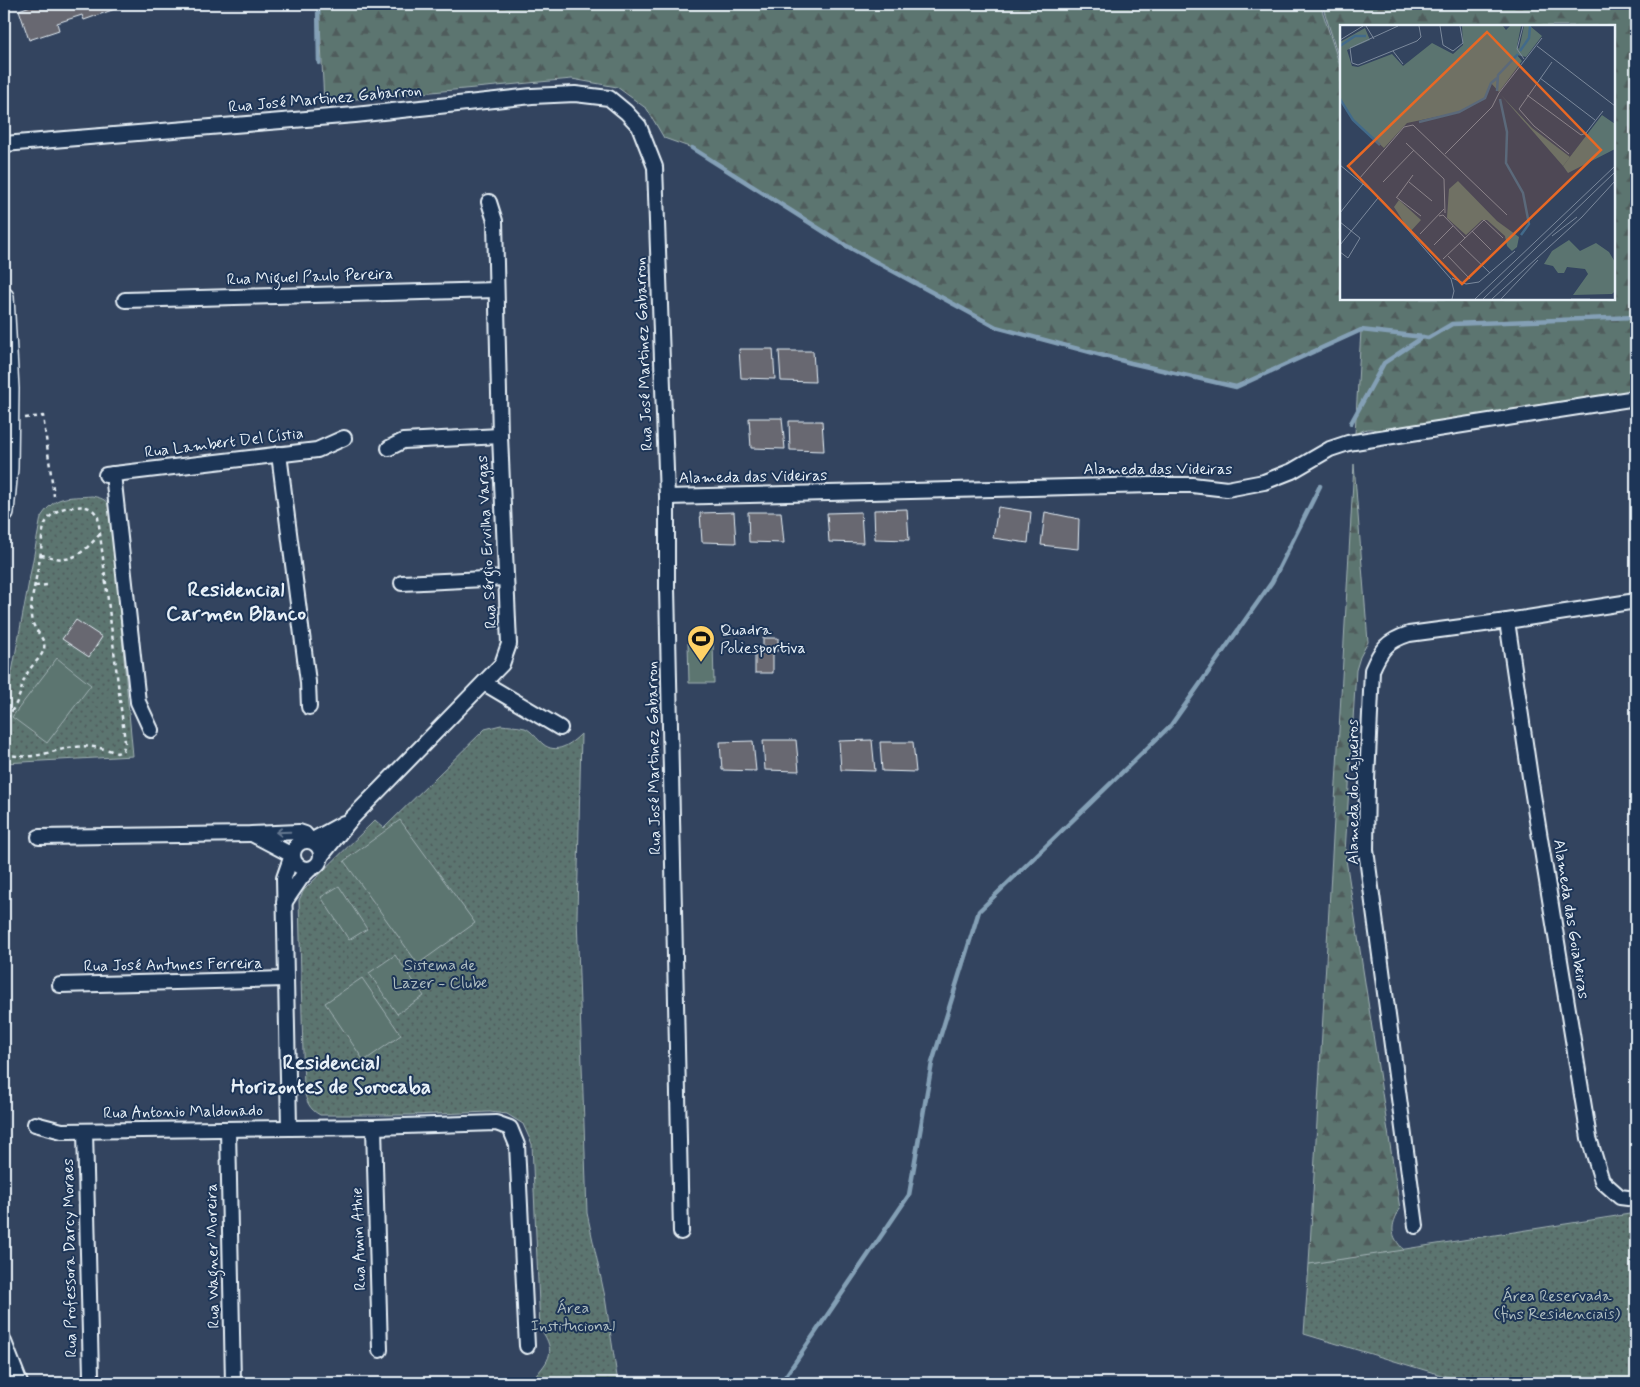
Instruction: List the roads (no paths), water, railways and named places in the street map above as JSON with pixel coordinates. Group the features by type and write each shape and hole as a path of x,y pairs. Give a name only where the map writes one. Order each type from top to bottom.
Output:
{"main road":[{"path":"4,297 8,420 8,468 4,512"}],"street":[{"name":"Rua José Martinez Gabarron","path":"4,144 354,115 532,96 575,94 609,98 639,126 655,167 667,497 667,596 681,1232"},
{"name":"Rua Sérgio Ervilha Vargas","path":"284,903 301,878 315,867 321,856 351,819 502,664 509,644 500,436 495,221 489,202"},
{"name":"Rua Miguel Paulo Pereira","path":"125,300 496,290"},
{"name":"Alameda das Videiras","path":"667,497 1153,484 1192,485 1227,489 1264,482 1292,471 1330,448 1348,443 1636,398"},
{"path":"389,448 403,441 500,436"},
{"name":"Rua Lambert Del Cístia","path":"151,730 138,702 109,475 317,450 344,438"},
{"path":"279,454 308,682 309,707"},
{"path":"402,583 505,578"},
{"name":"Alameda do Cajueiros","path":"1416,1226 1366,850 1372,670 1379,653 1395,638 1409,634 1507,622 1636,601"},
{"name":"Alameda das Goiabeiras","path":"1507,622 1589,1138 1602,1181 1620,1197 1636,1199"},
{"path":"484,683 560,728"},
{"name":"Rua Sérgio Ervilha Vargas","path":"292,854 298,844 306,840 311,841 351,819"},
{"path":"39,837 300,832 305,834 316,845 320,850 321,856"},
{"path":"251,834 292,854"},
{"path":"292,854 293,861 297,866 309,870"},
{"path":"289,1127 284,878 292,854"},
{"name":"Rua José Antunes Ferreira","path":"60,985 286,979"},
{"name":"Rua Antonio Maldonado","path":"35,1124 62,1132 496,1123 510,1128 517,1145 527,1346"},
{"name":"Rua Amin Athie","path":"374,1126 380,1350"},
{"name":"Rua Wagner Moreira","path":"228,1129 233,1383"},
{"name":"Rua Professora Darcy Moraes","path":"85,1131 91,1375 88,1383"},
{"path":"4,1342 7,1357 20,1383"}],"waterway":[{"path":"318,4 319,63"},
{"path":"692,148 845,245 996,327 1131,363 1236,387 1361,330 1423,337"},
{"path":"1351,423 1384,363 1423,337 1428,338 1452,324 1636,317"},
{"path":"781,1383 909,1195 932,1063 979,911 1171,725 1272,582 1320,486"}],"place":[{"name":"Quadra Poliesportiva","path":"701,663"}],"district":[{"name":"Residencial Carmen Blanco","path":"236,602"},
{"name":"Residencial Horizontes de Sorocaba","path":"331,1075"}],"park label":[{"name":"Sistema de Lazer - Clube","path":"440,974"},
{"name":"Área Reservada (fins Residenciais)","path":"1557,1305"},
{"name":"Área Institucional","path":"573,1317"}]}
